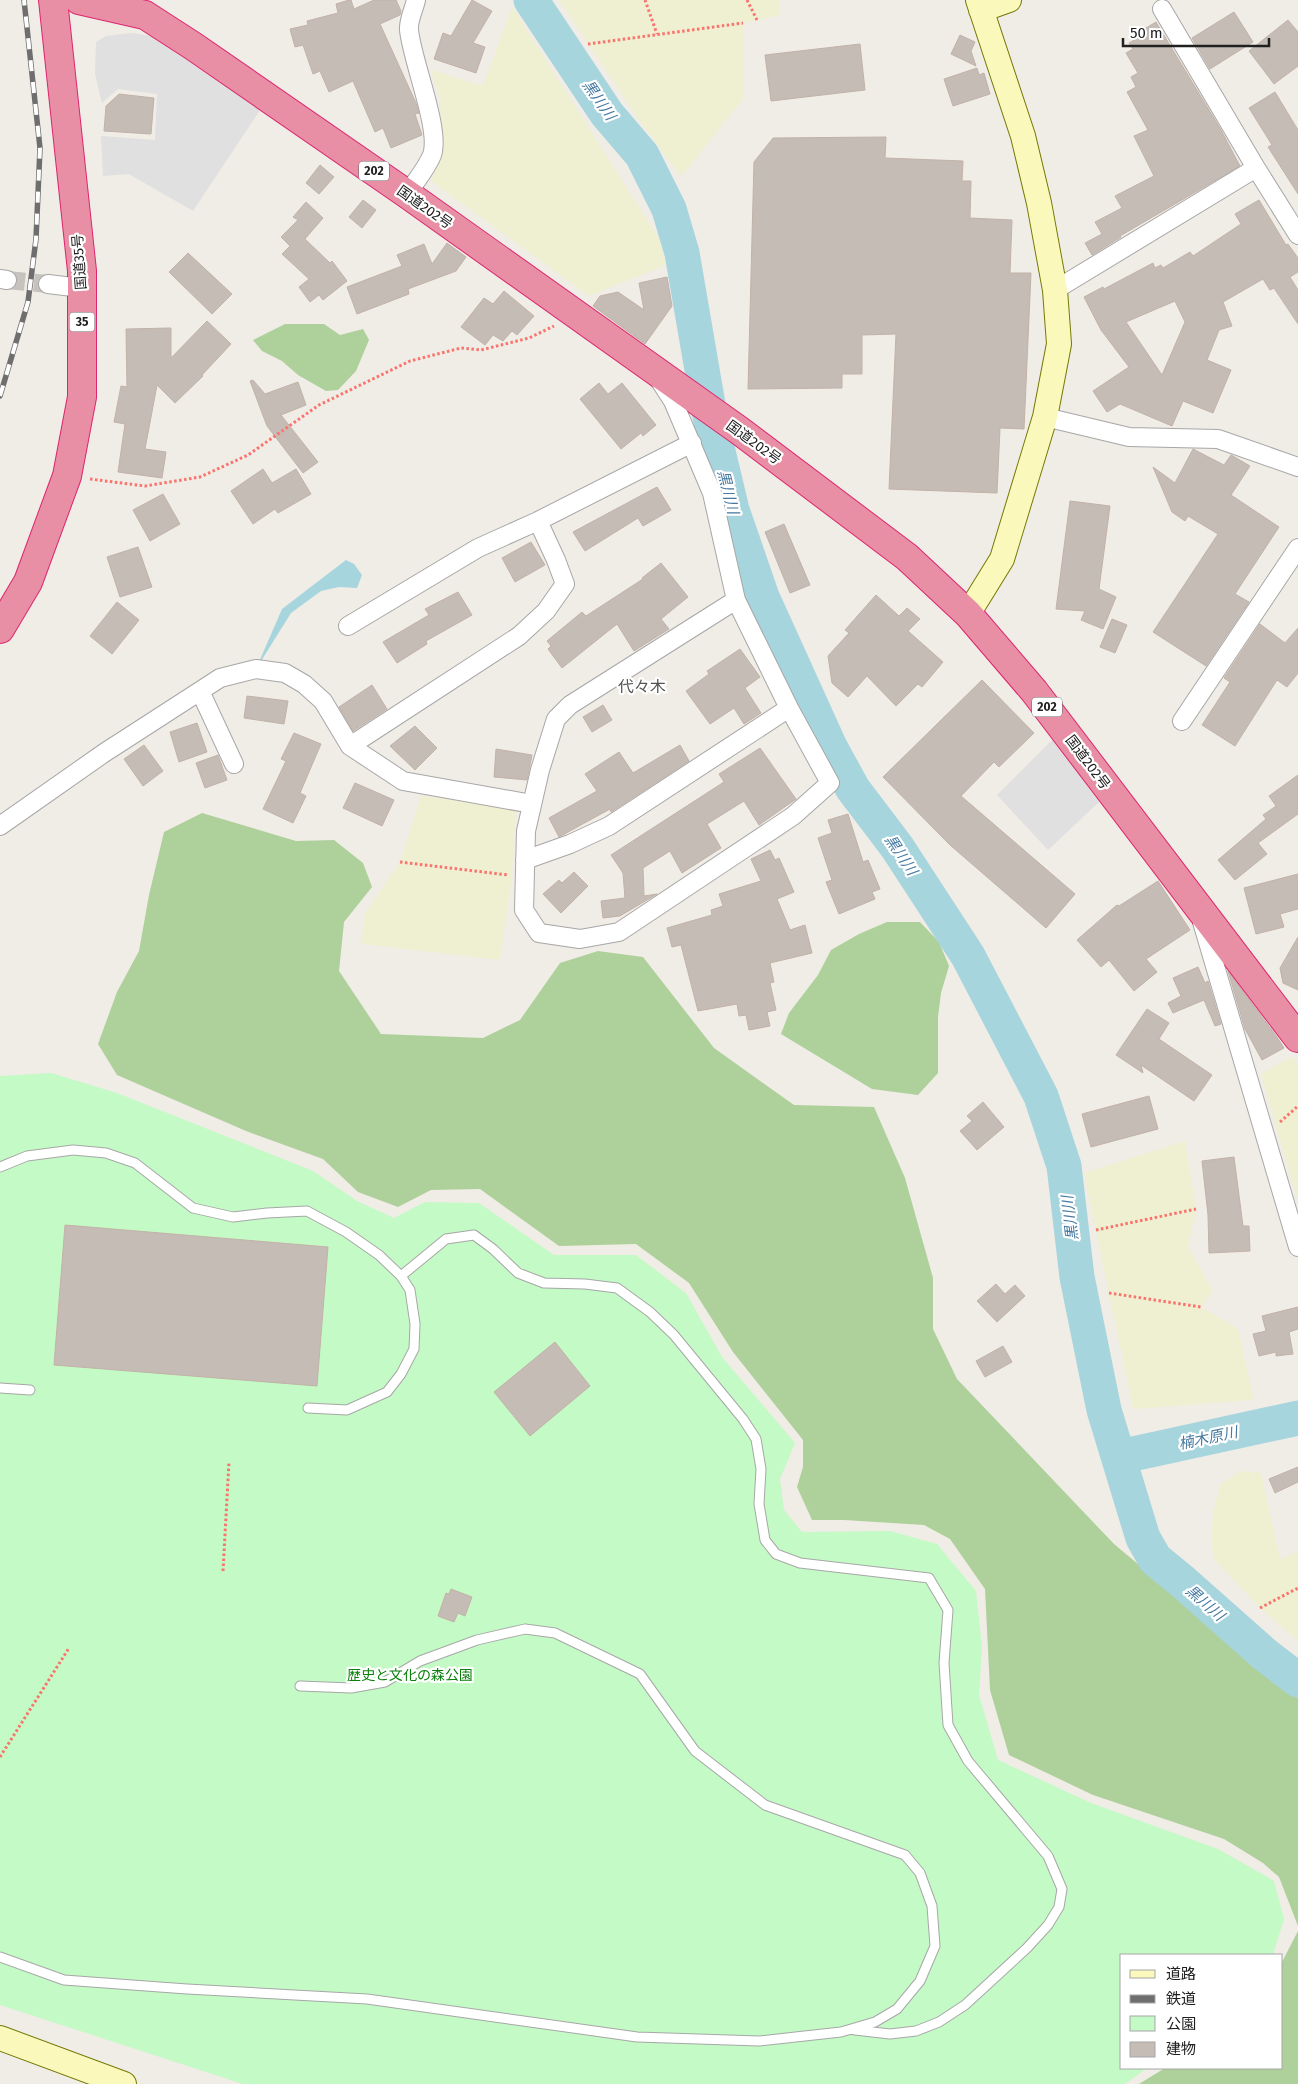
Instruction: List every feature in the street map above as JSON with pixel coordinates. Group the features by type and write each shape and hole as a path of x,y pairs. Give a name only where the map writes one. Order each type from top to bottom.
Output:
{"highway":[{"name":"国道35号","path":"0,629 28,582 67,476 82,397 82,270 53,0"},
{"name":"国道202号","path":"79,0 145,15 193,46 407,194 654,372 740,431 907,557 968,614 1034,691 1298,1038"}],"street":[{"path":"407,194 432,155 434,142 433,126 418,74 409,28 416,0"},
{"path":"968,614 1002,559 1045,417 1059,344 1055,290 1039,203 1023,136 980,5 1009,0"},
{"path":"1162,9 1298,235"},
{"path":"1055,290 1256,168"},
{"path":"48,284 82,288"},
{"path":"654,372 673,401 712,493 736,600 789,708 830,783 793,816 692,883 648,915 619,932 580,939 539,934 524,910 526,831 556,719 570,705 736,600"},
{"path":"1045,417 1129,437 1218,439 1298,467"},
{"path":"348,626 478,548 538,521 692,443"},
{"path":"350,746 519,636 546,612 565,584 538,521"},
{"path":"1182,721 1298,548"},
{"path":"0,826 104,753 220,678 256,668 285,674 304,684 323,701 350,746 403,781 532,804"},
{"path":"200,691 234,764"},
{"path":"525,860 570,844 609,826 789,708"},
{"path":"1197,905 1298,1247"},
{"path":"0,2038 124,2084"}],"lane":[{"path":"0,1167 27,1156 73,1150 106,1153 135,1163 193,1208 233,1216 307,1212 346,1232 379,1255 401,1276 410,1290 415,1324 414,1349 401,1374 387,1392 347,1410 308,1408"},
{"path":"401,1276 446,1239 474,1234 518,1273 544,1283 585,1284 617,1288 650,1312 674,1335 732,1405 756,1439 761,1469 759,1504 765,1540 776,1554 800,1563 929,1578 948,1610 944,1663 948,1725 968,1761 1048,1856 1062,1889 1059,1907 1048,1924 1026,1948 965,2005 939,2022 916,2031 890,2034 850,2029"},
{"path":"0,1388 30,1390"},
{"path":"0,1957 64,1980 367,1999 637,2037 759,2041 850,2029 875,2022 897,2009 920,1980 935,1946 932,1906 920,1873 906,1855 765,1805 695,1751 640,1674 555,1633 525,1628 477,1640 420,1661 385,1682 351,1688 300,1686"}],"path":[{"path":"645,0 657,34"},
{"path":"747,0 757,20"},
{"path":"588,44 743,23"},
{"path":"67,476 145,486 200,477 248,455 319,405 410,361 461,348 481,350 528,338 577,316"},
{"path":"400,862 512,875"},
{"path":"1276,1125 1298,1106"},
{"path":"1096,1230 1196,1209"},
{"path":"1109,1293 1201,1307"},
{"path":"223,1571 229,1462"},
{"path":"1260,1608 1298,1588"},
{"path":"0,1756 69,1648"}],"green space":[{"path":"559,0 779,0 780,15 743,23 743,99 681,177 637,117"},
{"path":"512,7 660,240 666,265 589,296 431,181 442,146 440,98 431,70 483,86"},
{"path":"285,324 324,324 340,335 363,329 369,340 356,371 338,390 326,391 298,375 282,361 262,351 253,340"},
{"path":"421,796 516,807 512,875 500,960 361,944 365,914 400,862"},
{"path":"202,813 296,841 334,840 363,863 372,887 344,922 339,971 381,1034 483,1038 520,1020 560,963 598,951 643,957 714,1048 794,1105 874,1107 905,1178 933,1278 933,1329 957,1379 1114,1544 1298,1698 1298,1926 1279,1877 1263,1863 1224,1839 1093,1795 1009,1755 990,1690 985,1589 950,1539 924,1525 812,1520 797,1487 803,1467 803,1440 733,1352 689,1283 636,1244 559,1246 480,1189 431,1190 398,1207 358,1192 323,1159 246,1131 117,1075 98,1044 117,992 139,951 149,895 164,832"},
{"path":"887,922 920,922 939,942 949,966 941,993 938,1017 938,1073 918,1095 872,1089 781,1034 789,1013 818,975 831,950 859,934"},
{"path":"1291,1057 1298,1065 1298,1202 1261,1074"},
{"name":"歴史と文化の森公園","path":"51,1073 117,1093 313,1171 357,1201 394,1218 425,1202 479,1203 554,1255 636,1255 686,1293 722,1357 795,1443 780,1479 784,1510 802,1532 890,1531 937,1544 976,1591 982,1647 979,1695 998,1760 1091,1803 1218,1849 1274,1881 1284,1919 1273,1954 1120,1954 1120,2069 1146,2069 1125,2084 243,2084 0,2005 0,1076"},
{"path":"1185,1141 1196,1209 1188,1247 1213,1291 1201,1307 1238,1329 1254,1400 1133,1409 1084,1173"},
{"path":"1242,1471 1261,1473 1280,1559 1298,1551 1298,1641 1260,1608 1214,1559 1211,1542 1213,1513 1220,1484"},
{"path":"1298,1931 1298,2084 1139,2084 1163,2069 1283,2069 1283,1960"}],"shaded area":[{"path":"132,33 152,36 260,110 193,211 129,174 103,176 101,136 155,140 157,94 118,89 102,103 95,74 96,42 106,36"},
{"path":"1053,739 1099,802 1048,850 997,795"}],"water":[{"path":"346,560 354,564 362,575 357,588 339,587 321,591 291,613 256,669 282,609"}],"building":[{"path":"351,0 354,9 374,0 396,0 401,11 400,15 380,24 416,103 419,113 415,114 422,135 391,148 383,128 375,132 353,81 329,92 320,71 313,74 303,45 295,47 290,29 308,25 307,21 338,13 336,4"},
{"path":"472,0 492,11 473,43 485,47 476,73 434,59 443,33 451,36"},
{"path":"1234,12 1253,42 1210,69 1192,38"},
{"path":"1288,20 1298,32 1298,66 1274,84 1249,51"},
{"path":"1156,22 1221,130 1240,166 1120,236 1092,255 1085,243 1102,234 1095,222 1122,208 1115,196 1154,176 1134,136 1148,130 1127,92 1136,87 1131,77 1138,73 1126,53 1133,49 1129,43 1138,38 1136,34"},
{"path":"960,35 975,42 971,51 976,66 951,54"},
{"path":"860,44 865,90 771,101 765,55"},
{"path":"977,68 979,75 984,73 990,94 953,106 944,79"},
{"path":"1275,92 1298,130 1298,194 1268,147 1272,145 1249,108"},
{"path":"119,94 154,98 151,134 104,131 106,106"},
{"path":"886,137 885,158 963,161 962,181 971,181 970,218 1012,220 1010,273 1031,273 1024,429 1000,428 997,493 889,489 896,334 862,335 862,374 842,374 842,388 748,389 754,162 773,138"},
{"path":"320,165 334,177 319,194 306,183"},
{"path":"363,200 376,210 362,228 349,217"},
{"path":"1259,200 1286,245 1288,244 1298,258 1298,272 1290,277 1298,290 1298,324 1274,288 1270,290 1263,279 1223,302 1232,326 1219,330 1207,360 1231,370 1213,413 1183,401 1172,426 1120,404 1107,412 1093,391 1129,367 1101,330 1084,297 1103,287 1104,289 1153,263 1155,268 1161,265 1163,268 1190,252 1193,256 1241,224 1235,214","holes":["1175,301 1185,322 1162,375 1126,322"]},
{"path":"306,202 323,218 305,239 330,263 332,261 347,281 323,300 319,295 310,302 299,287 309,279 282,254 290,246 281,237 298,220 293,217"},
{"path":"447,243 466,257 456,271 408,289 409,294 357,314 347,287 402,266 397,255 424,244 432,264"},
{"path":"188,253 232,294 212,314 169,272"},
{"path":"667,277 672,306 645,344 593,306 600,296 618,292 644,310 639,283"},
{"path":"504,291 534,316 517,335 512,331 503,341 493,335 485,345 461,327 484,298 493,304"},
{"path":"207,321 231,344 203,376 175,403 157,385 145,449 166,452 162,478 118,472 125,424 114,422 121,386 127,387 126,329 171,328 171,358"},
{"path":"253,380 265,394 298,382 306,405 281,415 318,462 303,473 267,426 250,381"},
{"path":"599,383 608,394 622,383 656,425 643,436 641,433 621,449 580,399"},
{"path":"1193,449 1224,465 1231,455 1250,466 1231,495 1279,527 1235,594 1249,602 1206,666 1153,632 1218,534 1188,516 1185,521 1172,512 1153,467 1175,483"},
{"path":"263,469 272,483 296,469 311,494 278,513 275,509 253,524 231,491"},
{"path":"657,487 671,510 643,526 638,518 585,551 573,532"},
{"path":"163,494 180,524 150,541 133,510"},
{"path":"1070,501 1110,506 1099,589 1116,597 1103,629 1081,620 1085,611 1056,609"},
{"path":"784,524 810,585 790,593 765,532"},
{"path":"531,542 545,565 515,582 502,558"},
{"path":"138,547 152,587 120,597 107,557"},
{"path":"661,563 688,597 661,619 669,629 634,651 617,624 562,668 548,649 551,646 547,641 582,612 586,616 643,579"},
{"path":"458,592 472,615 426,641 427,644 397,663 383,642 429,615 425,609"},
{"path":"876,595 899,616 907,608 920,619 908,631 943,662 922,687 918,684 896,706 867,676 848,697 832,683 828,656 849,633 845,630"},
{"path":"117,602 139,620 112,654 90,636"},
{"path":"1112,619 1127,625 1115,653 1100,647"},
{"path":"1260,624 1285,643 1298,628 1298,673 1287,687 1277,680 1235,746 1202,725 1230,682 1224,678"},
{"path":"740,649 760,677 745,688 761,713 744,724 734,708 710,724 686,691 709,674 707,671"},
{"path":"982,680 1034,733 999,767 994,762 961,796 1075,894 1046,928 950,845 883,777"},
{"path":"372,685 387,709 353,731 339,707"},
{"path":"247,696 288,701 284,724 244,718"},
{"path":"603,705 612,720 592,732 583,717"},
{"path":"197,723 207,752 179,762 170,732"},
{"path":"415,726 437,748 415,770 390,746"},
{"path":"294,733 321,744 300,793 306,796 293,823 263,809 286,761 281,759"},
{"path":"144,745 163,771 143,786 124,759"},
{"path":"680,745 689,761 611,812 610,809 559,837 549,818 597,791 585,774 619,752 633,773"},
{"path":"760,748 796,799 759,825 744,801 707,824 721,848 682,873 670,851 643,868 644,896 657,894 620,916 603,918 601,901 625,898 623,873 611,855 724,782 719,774"},
{"path":"496,749 532,755 527,780 494,777"},
{"path":"218,755 227,780 205,788 196,763"},
{"path":"1298,775 1298,814 1258,843 1267,854 1235,880 1218,860 1266,819 1263,815 1276,806 1269,796"},
{"path":"355,783 394,800 382,826 343,808"},
{"path":"848,814 863,862 868,860 880,889 872,892 875,899 839,914 826,882 832,880 818,838 832,833 828,820"},
{"path":"770,850 775,860 779,858 794,892 777,899 790,930 805,925 812,953 770,963 774,982 770,983 776,1010 767,1012 770,1026 749,1030 746,1015 739,1016 737,1004 698,1011 681,945 672,947 667,928 712,915 711,910 723,906 719,894 761,881 751,859"},
{"path":"574,872 588,886 561,913 543,894 559,880 562,883"},
{"path":"1298,874 1298,909 1280,914 1284,927 1256,934 1244,888"},
{"path":"1158,881 1190,930 1146,959 1157,972 1134,991 1109,960 1101,967 1077,940 1117,905 1119,906"},
{"path":"1298,937 1298,990 1283,983 1280,968"},
{"path":"1198,967 1205,983 1208,981 1221,1024 1215,1026 1204,1000 1173,1013 1168,1003 1181,996 1173,978"},
{"path":"1228,971 1284,1048 1262,1060 1245,1029"},
{"path":"1147,1009 1169,1023 1159,1039 1212,1075 1194,1101 1141,1065 1143,1073 1116,1055"},
{"path":"1149,1096 1158,1129 1091,1147 1082,1114"},
{"path":"983,1102 1004,1127 977,1150 960,1131 972,1121 967,1116"},
{"path":"1234,1157 1243,1226 1249,1226 1250,1251 1209,1253 1208,1215 1202,1161"},
{"path":"65,1225 328,1247 317,1386 54,1365"},
{"path":"996,1284 1005,1294 1015,1285 1025,1296 997,1322 977,1301"},
{"path":"1298,1307 1298,1329 1289,1332 1293,1354 1276,1356 1276,1352 1259,1356 1253,1334 1266,1331 1262,1316"},
{"path":"555,1342 590,1386 530,1436 494,1392"},
{"path":"1003,1346 1012,1362 985,1377 976,1361"},
{"path":"1298,1467 1298,1482 1275,1493 1269,1479"},
{"path":"451,1589 472,1597 465,1616 458,1613 454,1622 438,1616 446,1593 449,1594"}],"waterway":[{"name":"黒川川","path":"531,0 607,114 642,155 669,209 682,253 711,422 732,510 762,597 830,747 853,789 897,847 968,956 1041,1096 1064,1166 1077,1277 1104,1410 1143,1538 1155,1559 1263,1653 1298,1680"},
{"name":"楠木原川","path":"1119,1457 1298,1418"}],"tunnel":[{"path":"7,280 48,284"}],"railway":[{"path":"0,396 28,302 36,239 40,148 24,0"}],"district":[{"name":"代々木","path":"642,686"}]}
